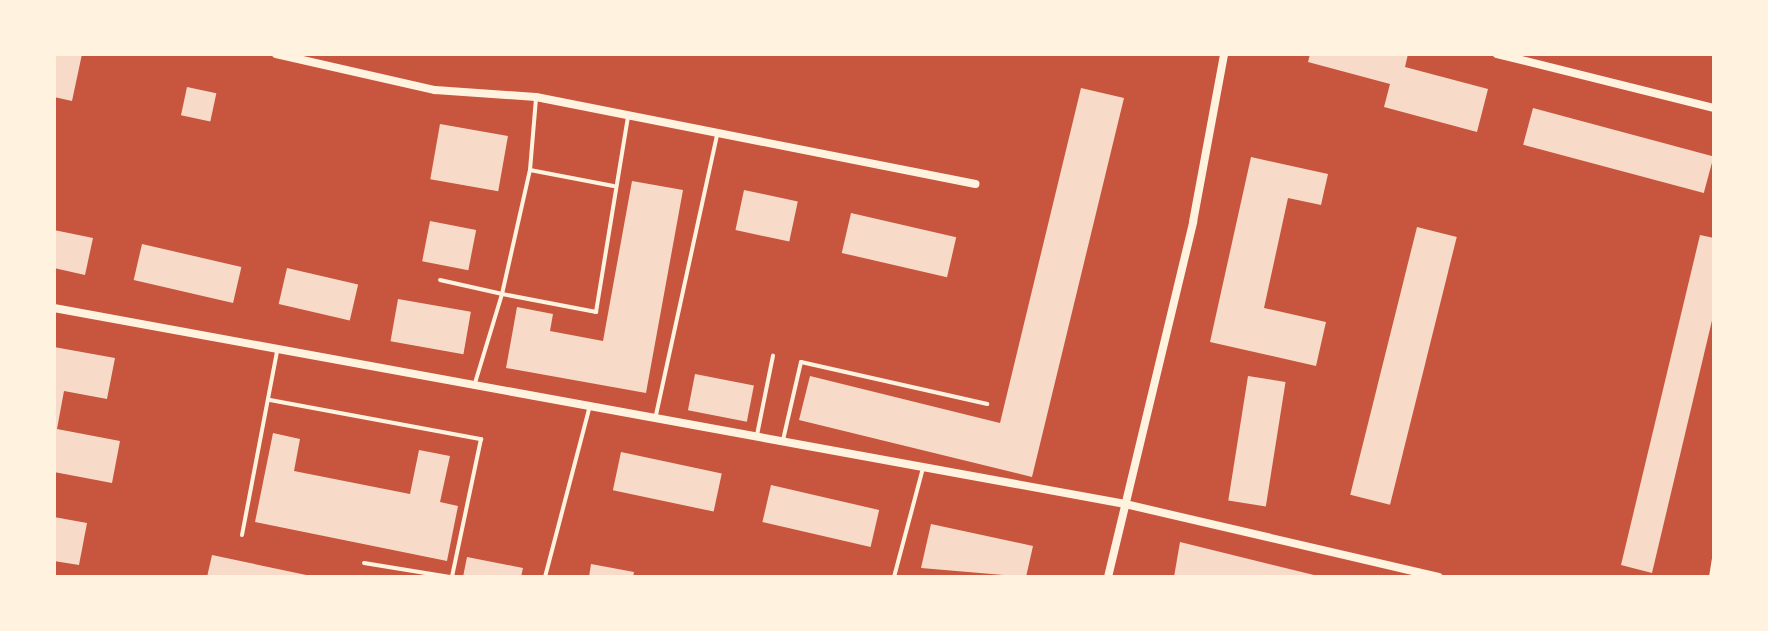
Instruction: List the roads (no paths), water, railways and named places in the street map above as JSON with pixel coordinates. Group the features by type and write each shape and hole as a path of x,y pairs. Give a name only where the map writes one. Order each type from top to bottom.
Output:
{"street":[{"path":"276,54 435,90 536,97 975,184"},
{"path":"1108,577 1224,54"},
{"path":"1497,54 1714,108"},
{"path":"54,308 474,385 591,403 1125,504 1407,574 1439,577"}],"lane":[{"path":"474,385 502,294 530,170 536,97"},
{"path":"440,280 596,312 613,186 628,117"},
{"path":"656,415 717,135"},
{"path":"530,170 613,186"},
{"path":"242,535 270,400 277,349"},
{"path":"757,435 773,356"},
{"path":"783,440 801,362 987,404"},
{"path":"270,400 481,439 451,577 364,563"},
{"path":"545,577 591,403"},
{"path":"894,577 924,466"},
{"path":"1711,577 1714,559"}]}
